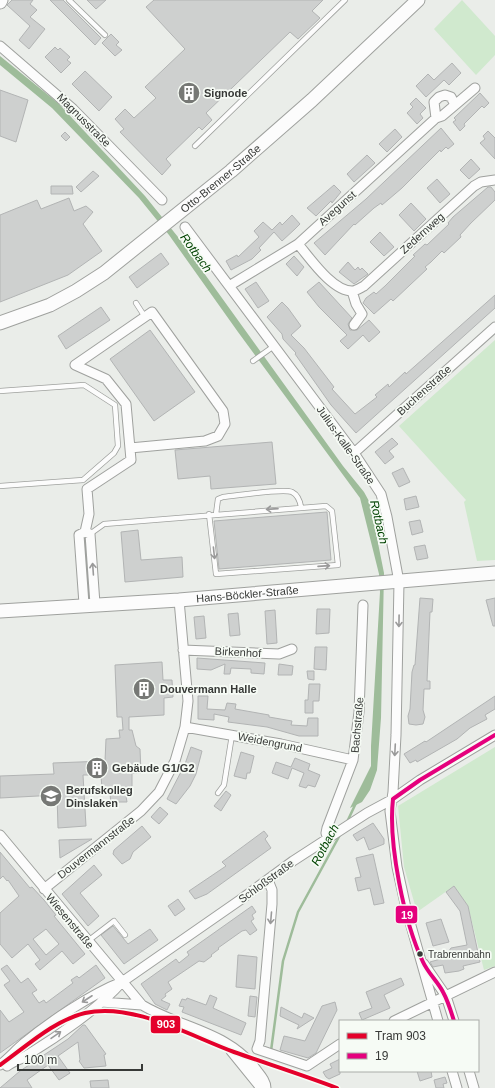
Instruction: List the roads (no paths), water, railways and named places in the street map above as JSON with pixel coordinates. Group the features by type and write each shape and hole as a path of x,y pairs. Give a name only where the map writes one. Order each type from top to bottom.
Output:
{"main road":[{"name":"Otto-Brenner-Straße","path":"0,323 50,305 76,291 104,273 160,230 232,171 312,100 418,0"},
{"name":"Hans-Böckler-Straße","path":"0,611 90,604 179,600 495,573"}],"street":[{"name":"Magnusstraße","path":"0,46 73,109 162,200"},
{"name":"Avegunst","path":"229,286 298,244 436,118 442,116 475,88"},
{"path":"436,118 434,102 439,97 445,95 451,97 455,105"},
{"name":"Zedernweg","path":"352,291 364,286 474,186 481,182 495,180"},
{"name":"Julius-Kalle-Straße","path":"185,226 354,453 381,494 387,517 394,582 396,735 393,799 390,811 397,867 406,908 422,961"},
{"path":"298,244 334,285 352,291 356,304 362,314 354,325"},
{"path":"90,604 85,533 89,514 87,489 131,460 126,404 106,379 73,364 152,312 223,411 225,424 218,436 205,442 130,448"},
{"name":"Buchenstraße","path":"354,453 495,327"},
{"name":"Douvermannstraße","path":"44,889 141,811 159,792 175,761 185,727 188,701 179,600"},
{"name":"Bachstraße","path":"328,839 326,833 353,760 359,712 363,605"},
{"name":"Birkenhof","path":"183,650 279,654 292,649"},
{"name":"Weidengrund","path":"185,727 232,735 353,760"},
{"name":"Schloßstraße","path":"122,982 294,861 367,813 393,799 420,780 495,735"},
{"name":"Wiesenstraße","path":"0,836 87,942 142,1005 157,1014 216,1040 232,1052 261,1088"},
{"path":"257,1049 260,1041 272,904 272,890 268,880"},
{"path":"422,961 446,996 454,1020"},
{"path":"422,961 438,1020"},
{"path":"396,1020 495,972"},
{"path":"0,1071 16,1060 28,1055 110,996 122,982"},
{"path":"0,1065 23,1044 66,1013 104,988 122,982"},
{"name":"Wiesenstraße","path":"101,1002 142,1005"},
{"name":"Wiesenstraße","path":"191,1028 218,1037 240,1051 251,1062 263,1079 266,1088"},
{"path":"240,1051 257,1049 307,1066 339,1045"},
{"path":"452,1072 457,1088"},
{"path":"468,1072 474,1088"}],"lane":[{"path":"69,0 105,35"},
{"path":"195,146 345,0"},
{"path":"136,303 145,317"},
{"path":"253,361 274,346"},
{"path":"0,391 84,385 115,405 118,446 114,453 83,480 0,486"},
{"path":"83,480 87,489"},
{"path":"216,514 218,499 223,497 279,491 292,492 297,496 301,507"},
{"path":"85,533 104,524 209,514 326,506 332,512 338,565 216,574 209,514"},
{"path":"218,793 224,785 232,735"},
{"path":"87,942 114,921 125,935"}],"waterway":[{"name":"Rotbach","path":"347,822 356,803"},
{"name":"Rotbach","path":"271,1051 283,961 298,912 341,833"}],"tram line":[{"name":"903","path":"0,1065 51,1028 73,1017 85,1013 103,1011 122,1012 161,1022 234,1052 337,1088"}],"place":[{"name":"Signode","path":"189,93"},
{"name":"Douvermann Halle","path":"144,689"},
{"name":"Gebäude G1/G2","path":"97,768"},
{"name":"Berufskolleg Dinslaken","path":"51,796"},
{"name":"Trabrennbahn","path":"420,954"}]}
